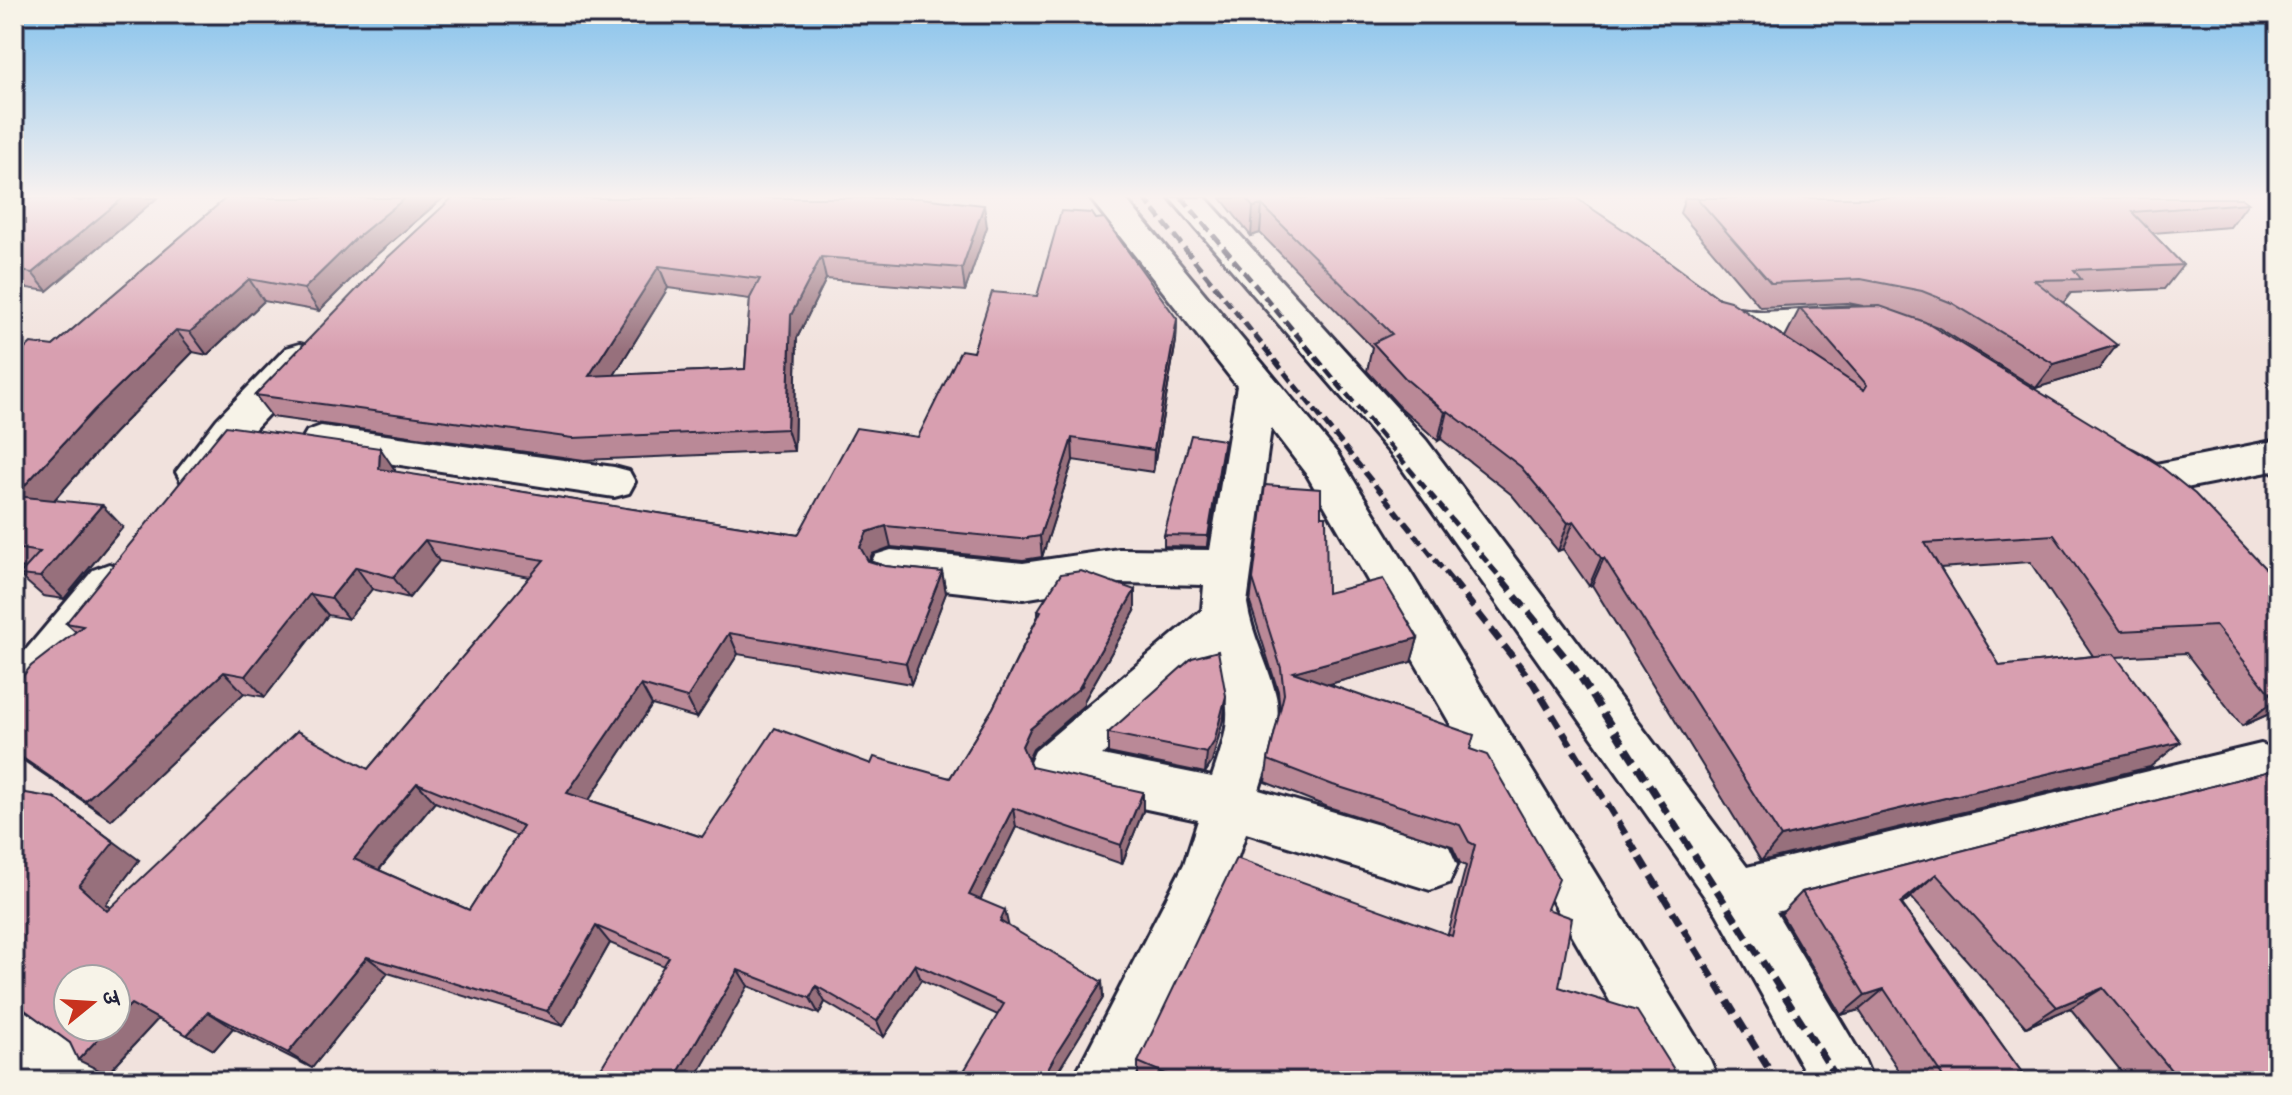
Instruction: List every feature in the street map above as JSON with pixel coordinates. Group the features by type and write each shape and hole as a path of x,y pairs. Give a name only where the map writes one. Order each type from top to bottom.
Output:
{"street":[{"path":"1148,249 1322,464 1689,1081"},
{"path":"1232,249 1411,450 1736,896 1843,1081"},
{"path":"1683,288 1706,307 1732,320 1763,324 1861,318 1889,324"},
{"path":"174,500 231,429 329,328"},
{"path":"1102,1081 1208,871 1251,733 1252,694 1228,631 1227,592 1257,384"},
{"path":"231,429 614,482"},
{"path":"2084,439 2150,480 2197,517"},
{"path":"2150,480 2278,455"},
{"path":"14,699 136,548"},
{"path":"891,567 1023,581 1119,566 1227,592"},
{"path":"1227,592 1053,767 1229,804 1430,865"},
{"path":"1736,896 2261,766"},
{"path":"14,1036 77,1081"}],"building":[{"path":"14,249 61,249 32,273 14,270"},
{"path":"166,249 345,249 304,289 249,279 190,332 176,330 94,410 15,496 102,505 40,577 19,575 40,552 14,548 14,359 31,343 53,346"},
{"path":"397,249 969,249 962,268 821,257 791,315 787,429 573,438 255,395","holes":["659,266 760,279 750,298 745,369 589,376"]},
{"path":"1050,249 1126,249 1177,319 1154,450 1072,438 1040,536 1020,539 886,526 867,532 860,547 868,561 885,566 942,572 906,663 729,633 687,698 641,685 567,793 702,837 775,728 871,764 874,757 950,778 993,708 1041,611 1038,610 1061,574 1081,571 1135,590 1080,686 1083,685 1030,729 1022,746 1031,767 1143,792 1121,845 1013,808 969,895 1005,910 1000,921 1102,982 1041,1081 958,1081 1004,1004 915,964 877,1021 816,986 810,998 738,970 673,1081 593,1081 669,957 596,926 547,1011 367,957 288,1053 208,1012 187,1035 132,1005 132,963 52,963 52,1030 14,1002 14,791 55,798 114,842 79,886 107,911 297,731 368,769 544,560 425,540 393,577 356,567 331,598 310,594 245,676 224,672 85,801 14,752 14,687 31,666 83,626 66,623 226,426 380,448 379,469 798,535 856,428 918,437 961,350 973,352 992,292 1037,296","holes":["417,783 523,826 469,910 354,859"]},
{"path":"1306,249 1652,249 1719,298 1730,301 1864,390 1867,385 1800,308 1880,306 1925,322 2159,465 2195,494 2278,582 2278,699 2275,700 2216,626 2121,631 2054,535 1925,543 2000,666 2114,654 2181,742 1781,837 1604,558 1574,521 1568,523 1521,467 1448,411 1445,412 1406,379 1373,343 1392,334"},
{"path":"1741,249 2168,249 2183,265 2074,270 2081,279 2034,280 2117,345 2054,364 1952,303 1922,291 1861,279 1771,283"},
{"path":"1191,435 1224,440 1208,536 1164,535"},
{"path":"1265,485 1321,489 1321,516 1326,516 1327,593 1383,579 1418,638 1293,672 1474,735 1470,749 1487,755 1559,879 1547,909 1572,918 1559,987 1637,1011 1678,1081 1182,1081 1138,1062 1236,858 1452,936 1475,845 1469,842 1460,825 1333,785 1268,760 1284,694 1281,668 1253,579"},
{"path":"1218,651 1226,696 1214,742 1207,753 1108,733 1192,658"},
{"path":"2278,769 2278,1081 2168,1081 2176,1076 2103,988 2057,1007 1936,874 1900,903 2028,1081 1946,1081 1884,989 1865,995 1802,892"},
{"path":"70,1043 94,1043 78,1060"},
{"path":"256,1073 272,1081 249,1081"}],"railway":[{"path":"1185,249 1453,582"},
{"path":"1225,249 1504,582"},
{"path":"1452,580 1533,683 1776,1081"},
{"path":"1502,580 1575,669 1839,1081"}]}
